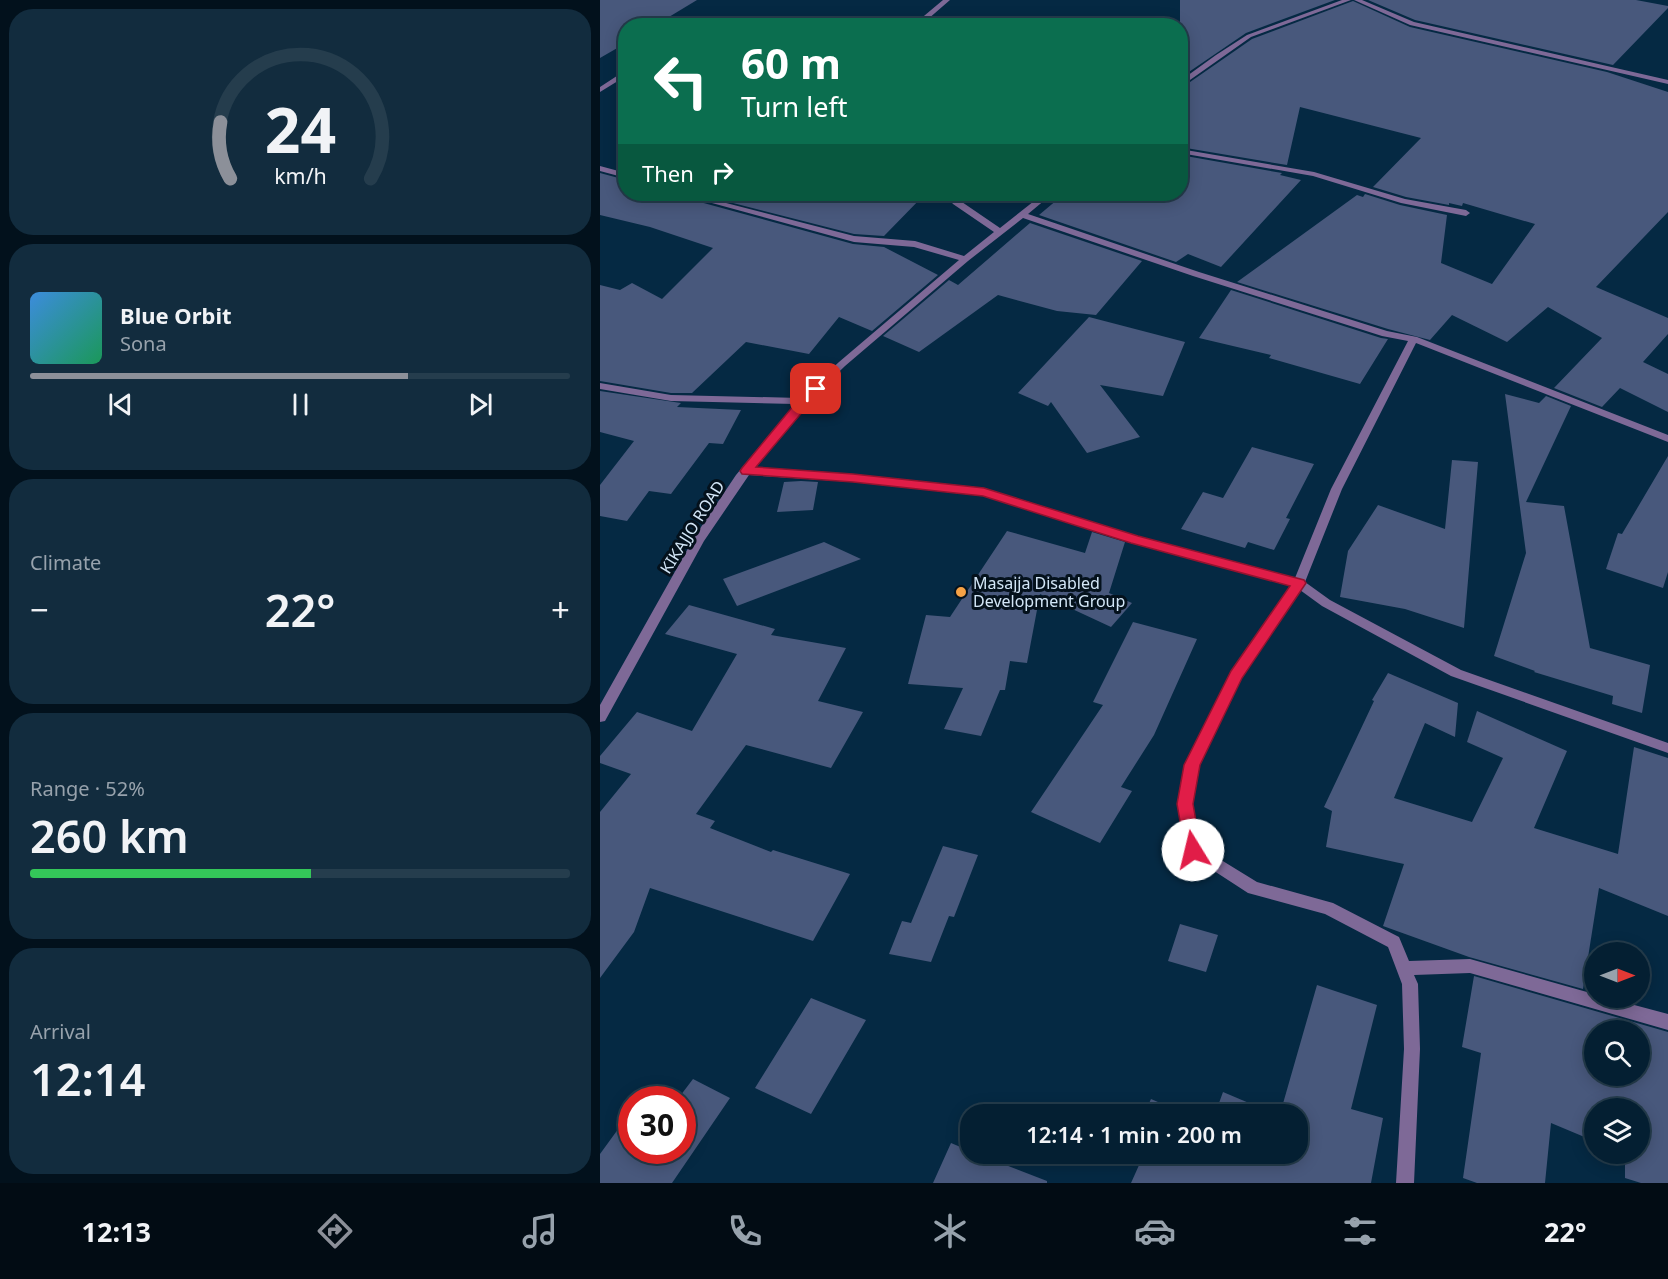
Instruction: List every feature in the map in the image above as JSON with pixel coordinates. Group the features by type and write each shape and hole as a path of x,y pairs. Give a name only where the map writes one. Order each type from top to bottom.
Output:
{"street":[{"path":"924,18 947,0"},
{"path":"1188,79 1249,36 1348,0"},
{"path":"1357,0 1412,24 1668,82"},
{"path":"600,90 618,78"},
{"path":"1188,153 1274,165 1314,174 1404,201 1466,213"},
{"path":"600,168 618,174"},
{"path":"710,201 854,239 915,244 965,259"},
{"path":"955,201 999,231"},
{"name":"KIKAJJO ROAD","path":"600,717 699,539 746,471 803,401 842,364 965,259 1038,201"},
{"path":"1021,214 1196,274 1385,334 1414,339 1668,439"},
{"path":"1405,1183 1412,1049 1410,984 1394,942 1328,908 1253,888 1193,850 1185,804 1192,765 1237,675 1299,583 1312,542 1334,491 1414,339"},
{"path":"600,386 670,398 803,401"},
{"path":"746,471 853,478 984,492 1136,539 1299,583 1326,603 1456,673 1668,748"},
{"path":"1404,968 1470,966 1668,1022"}],"building":[{"path":"600,0 697,0 667,18 618,18 618,48 600,58"},
{"path":"1180,0 1335,0 1246,33 1188,73 1188,18 1180,18"},
{"path":"1368,0 1636,0 1668,6 1668,8 1613,65 1415,20"},
{"path":"1353,1 1410,27 1607,72 1668,92 1668,212 1596,287 1668,318 1668,334 1643,362 1668,374 1668,412 1620,388 1602,407 1554,388 1602,338 1548,307 1507,342 1452,315 1430,340 1237,282 1357,195 1363,197 1365,194 1400,205 1447,215 1441,263 1492,284 1535,224 1463,203 1462,206 1449,203 1449,205 1406,197 1373,187 1421,138 1300,107 1287,165 1188,148 1188,83 1252,39"},
{"path":"1188,156 1282,173 1280,175 1301,180 1221,267 1188,254 1176,262 1039,215 1056,201 1188,201"},
{"path":"600,173 618,178 618,201 696,201 853,244 884,247 938,275 872,331 839,317 809,354 746,342 692,393 671,393 600,381 600,285 620,290 632,283 662,299 713,248 650,227 600,215"},
{"path":"725,201 918,201 884,236 854,234"},
{"path":"1030,223 1142,261 1096,315 1057,311 998,295 919,352 883,336 949,280 958,285"},
{"path":"1231,290 1388,339 1360,384 1269,358 1271,355 1199,338"},
{"path":"1089,317 1185,342 1163,396 1100,385 1140,437 1087,453 1051,402 1048,406 1018,393"},
{"path":"600,391 681,403 677,407 741,410 723,444 709,443 671,494 649,491 627,521 600,516 600,485 634,441 600,432"},
{"path":"1505,394 1539,403 1546,396 1571,406 1526,502 1564,506 1590,648 1650,665 1642,713 1612,704 1613,696 1534,672 1494,656 1526,553"},
{"path":"1252,447 1314,464 1286,518 1290,519 1274,550 1248,542 1245,548 1181,529 1203,492 1223,498"},
{"path":"1668,456 1668,572 1663,588 1606,569 1618,533 1622,534"},
{"path":"1452,460 1478,462 1464,628 1405,609 1340,597 1348,551 1378,505 1445,529"},
{"path":"784,482 818,482 813,510 777,512"},
{"path":"1007,531 1085,553 1092,532 1125,542 1109,593 1132,603 1111,627 1040,594 1027,663 1010,661 1005,690 1000,690 981,736 944,729 963,688 908,684 926,615 950,617"},
{"path":"824,542 861,559 737,606 723,579"},
{"path":"689,605 775,629 771,635 846,648 818,701 863,712 831,768 746,745 696,814 715,821 710,828 771,852 773,850 850,874 813,941 650,888 634,932 600,978 600,812 631,774 600,763 600,756 637,712 692,731 737,654 665,634"},
{"path":"1133,622 1197,639 1154,735 1121,787 1132,791 1100,843 1031,812 1103,705 1093,702"},
{"path":"1388,673 1458,703 1455,737 1425,723 1394,798 1472,822 1503,758 1467,742 1477,711 1567,751 1534,828 1618,854 1634,747 1668,758 1668,916 1599,888 1590,942 1584,942 1583,989 1469,957 1383,926 1404,864 1326,847 1332,811 1324,807 1374,701 1372,700"},
{"path":"943,846 978,855 954,917 949,916 931,962 889,954 902,921 911,923"},
{"path":"1180,924 1218,935 1206,972 1168,961"},
{"path":"1474,976 1626,1020 1584,1020 1584,1086 1650,1086 1650,1027 1668,1032 1668,1183 1641,1183 1625,1178 1625,1164 1650,1164 1650,1098 1584,1098 1584,1137 1551,1123 1545,1183 1477,1183 1463,1178 1481,1053 1462,1047"},
{"path":"1317,985 1377,1005 1351,1109 1383,1118 1371,1183 1131,1183 1140,1164 1308,1164 1308,1104 1283,1104"},
{"path":"811,998 866,1020 811,1114 755,1088"},
{"path":"693,1079 730,1098 696,1148 696,1086 688,1086"},
{"path":"1223,1092 1251,1104 1219,1104"},
{"path":"1151,1099 1163,1104 1149,1104"},
{"path":"618,1129 618,1164 685,1164 672,1183 600,1183 600,1154"},
{"path":"951,1143 960,1147 960,1164 1003,1164 1047,1181 1047,1183 933,1183"}],"place":[{"name":"Masajja Disabled Development Group","path":"961,592"}],"route":[{"path":"816,389 803,401 746,471 853,478 984,492 1136,539 1299,583 1237,675 1192,765 1185,804 1193,850"}]}
